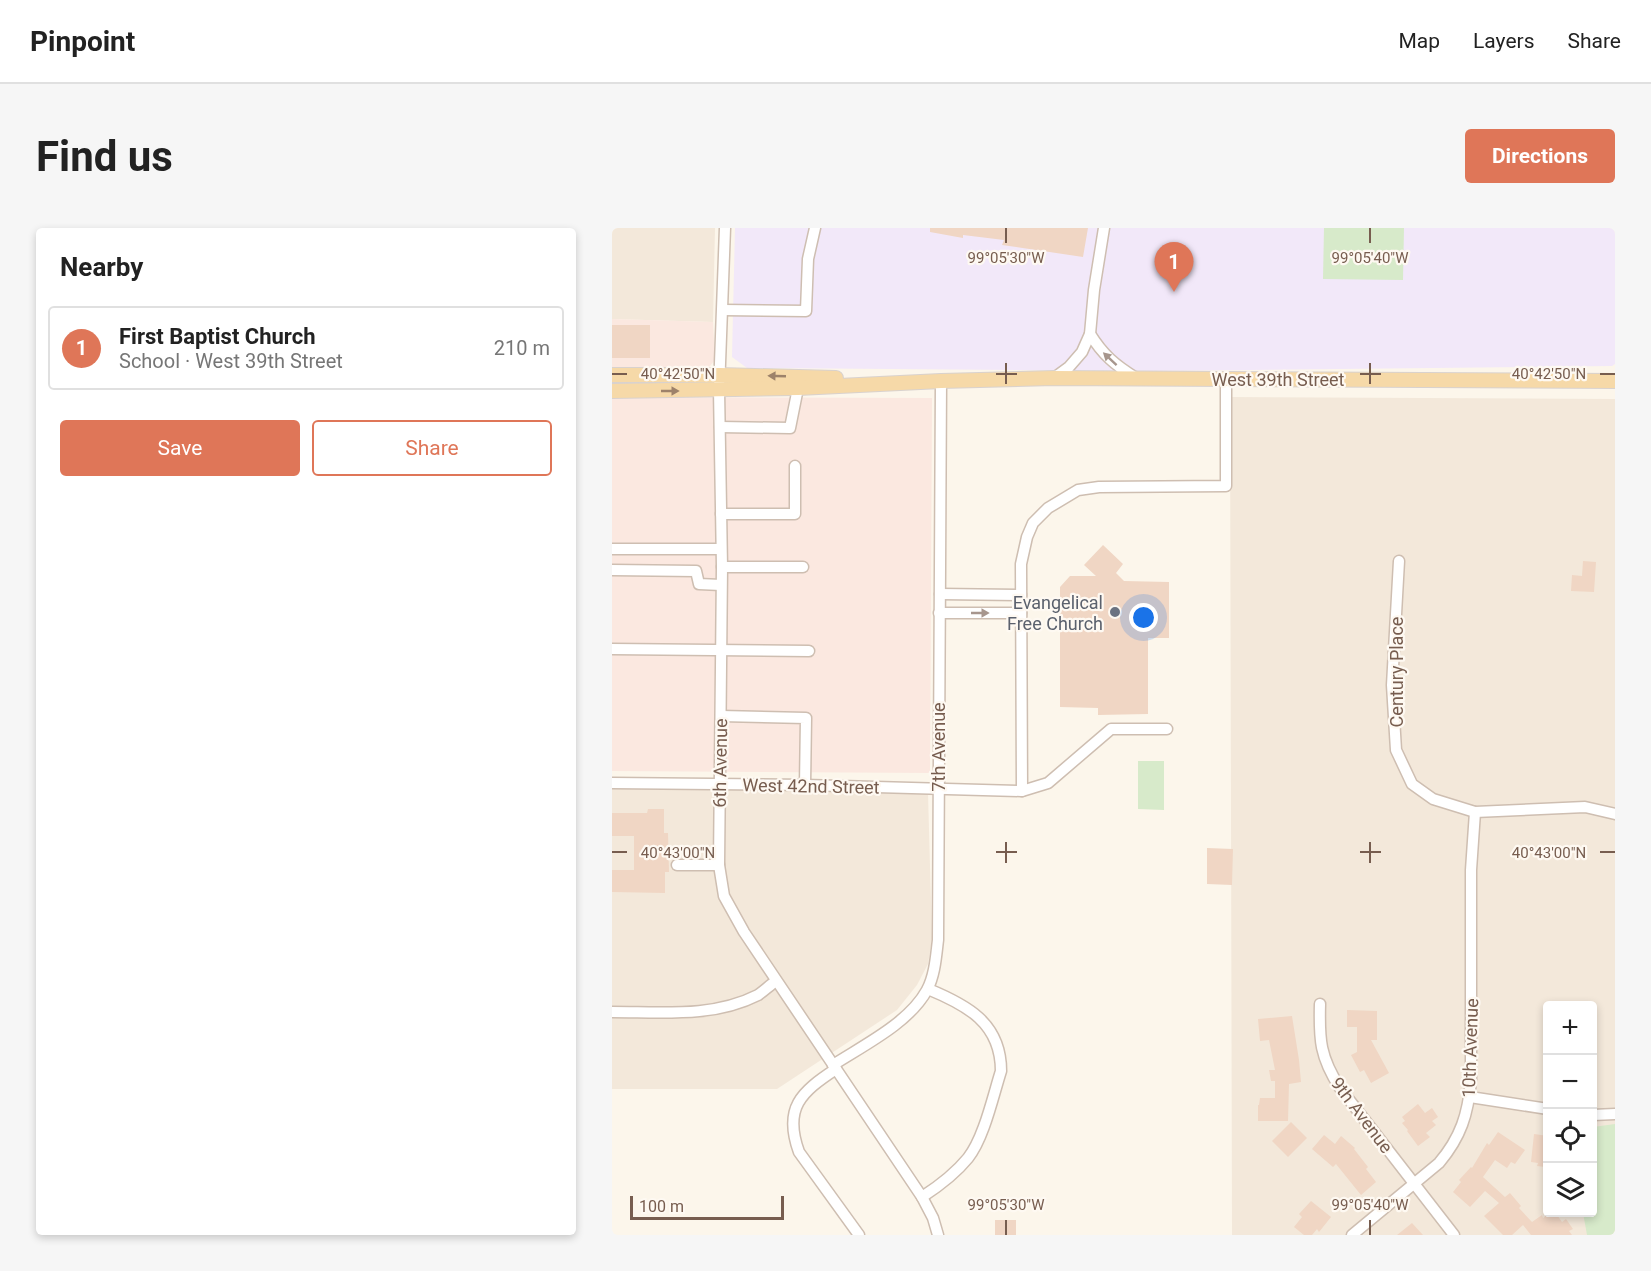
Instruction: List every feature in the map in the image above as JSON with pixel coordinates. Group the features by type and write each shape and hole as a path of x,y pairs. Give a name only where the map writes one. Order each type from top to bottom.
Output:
{"main road":[{"name":"West 39th Street","path":"612,375 720,375 940,381"},
{"name":"West 39th Street","path":"612,391 798,388 1054,378 1615,381"}],"street":[{"name":"6th Avenue","path":"725,228 719,390 722,567 719,865 724,896 776,981 922,1197 933,1218 938,1235"},
{"path":"723,310 806,311 808,260 814,228"},
{"path":"1054,378 1069,367 1082,352 1090,334 1104,228"},
{"path":"1090,334 1100,350 1114,364 1136,378"},
{"path":"1022,790 1022,564 1027,537 1033,523 1048,508 1078,490 1099,487 1226,486 1226,379"},
{"name":"7th Avenue","path":"859,1235 799,1152 794,1137 794,1110 800,1098 813,1084 909,1014 928,990 935,965 938,940 940,381"},
{"path":"720,426 790,428 798,388"},
{"path":"721,514 795,514 795,466"},
{"path":"612,549 721,549"},
{"name":"Century Place","path":"1399,561 1392,686 1396,750 1412,784 1433,800 1474,812 1585,807 1615,814"},
{"path":"722,567 803,567"},
{"path":"612,570 696,571 699,584 721,585"},
{"path":"939,594 1021,595"},
{"path":"939,613 1021,614"},
{"path":"612,649 809,651"},
{"path":"721,716 806,718 805,785"},
{"name":"West 42nd Street","path":"612,783 1022,790 1048,783 1111,729 1167,729"},
{"name":"10th Avenue","path":"1352,1235 1439,1163 1460,1133 1466,1114 1471,1081 1471,870 1474,812"},
{"path":"677,865 719,865"},
{"path":"612,1012 700,1012 730,1006 759,994 776,981"},
{"path":"922,1197 944,1182 969,1157 978,1142 1001,1071 1001,1059 992,1036 980,1017 951,999 928,990"},
{"name":"9th Avenue","path":"1320,1004 1320,1044 1331,1074 1454,1235"},
{"path":"1470,1097 1543,1108"},
{"path":"1597,1115 1615,1114"}],"shaded area":[{"path":"612,228 715,228 713,322 612,319"},
{"path":"735,228 1615,228 1615,364 1612,366 1151,371 747,368 732,357"},
{"path":"612,319 713,322 715,360 708,368 612,368"},
{"path":"612,397 932,398 930,773 612,771"},
{"path":"1230,397 1615,399 1615,1235 1232,1235"},
{"path":"612,787 916,789 928,793 932,939 928,964 917,985 897,1010 777,1089 612,1089"}],"green space":[{"path":"1324,228 1404,228 1403,280 1323,279"},
{"path":"1138,761 1164,761 1164,810 1138,809"},
{"path":"1615,1124 1615,1235 1587,1235 1584,1217 1597,1217 1597,1126"}],"building":[{"path":"930,228 1088,228 1083,257 1002,245 1004,240 963,235 963,238 930,232"},
{"path":"612,325 650,325 650,358 612,358"},
{"name":"Evangelical Free Church","path":"1103,545 1123,564 1116,573 1124,581 1169,582 1169,638 1148,638 1148,714 1098,715 1098,708 1060,707 1060,587 1070,576 1096,576 1084,565"},
{"path":"1583,561 1596,562 1594,592 1571,591 1572,575 1582,576"},
{"path":"648,809 664,809 664,833 668,833 669,872 665,872 665,893 612,892 612,870 634,870 634,836 612,836 612,813 647,813"},
{"path":"1207,848 1233,849 1232,885 1207,884"},
{"path":"1347,1010 1377,1011 1377,1040 1371,1040 1389,1073 1371,1083 1364,1070 1360,1072 1351,1055 1357,1052 1357,1027 1347,1027"},
{"path":"1292,1016 1301,1082 1289,1084 1288,1121 1258,1121 1260,1098 1275,1098 1275,1081 1271,1081 1269,1070 1275,1070 1269,1040 1260,1041 1258,1019"},
{"path":"1418,1104 1425,1113 1432,1108 1438,1117 1432,1121 1436,1125 1426,1133 1430,1137 1418,1146 1402,1123 1405,1121 1402,1117"},
{"path":"1291,1122 1307,1138 1288,1157 1272,1141"},
{"path":"1498,1132 1525,1150 1515,1164 1511,1162 1507,1168 1495,1160 1483,1177 1505,1197 1510,1193 1521,1206 1519,1208 1532,1222 1542,1215 1543,1218 1558,1217 1562,1222 1566,1219 1573,1229 1569,1231 1572,1235 1531,1235 1523,1225 1512,1235 1503,1235 1484,1216 1499,1203 1485,1191 1470,1207 1453,1192 1461,1182 1459,1180 1472,1168 1487,1143 1489,1145"},
{"path":"1534,1134 1543,1135 1543,1167 1531,1162"},
{"path":"1324,1135 1335,1144 1341,1136 1355,1148 1368,1167 1366,1169 1376,1182 1361,1195 1336,1164 1333,1167 1312,1149"},
{"path":"1311,1201 1331,1217 1319,1232 1317,1229 1312,1235 1304,1235 1294,1227 1302,1217 1299,1214"},
{"path":"995,1220 1016,1220 1016,1235 995,1235"},
{"path":"1412,1223 1423,1235 1397,1235"}],"place":[{"name":"First Baptist Church","path":"1174,292"},
{"name":"Evangelical Free Church","path":"1115,612"}]}
